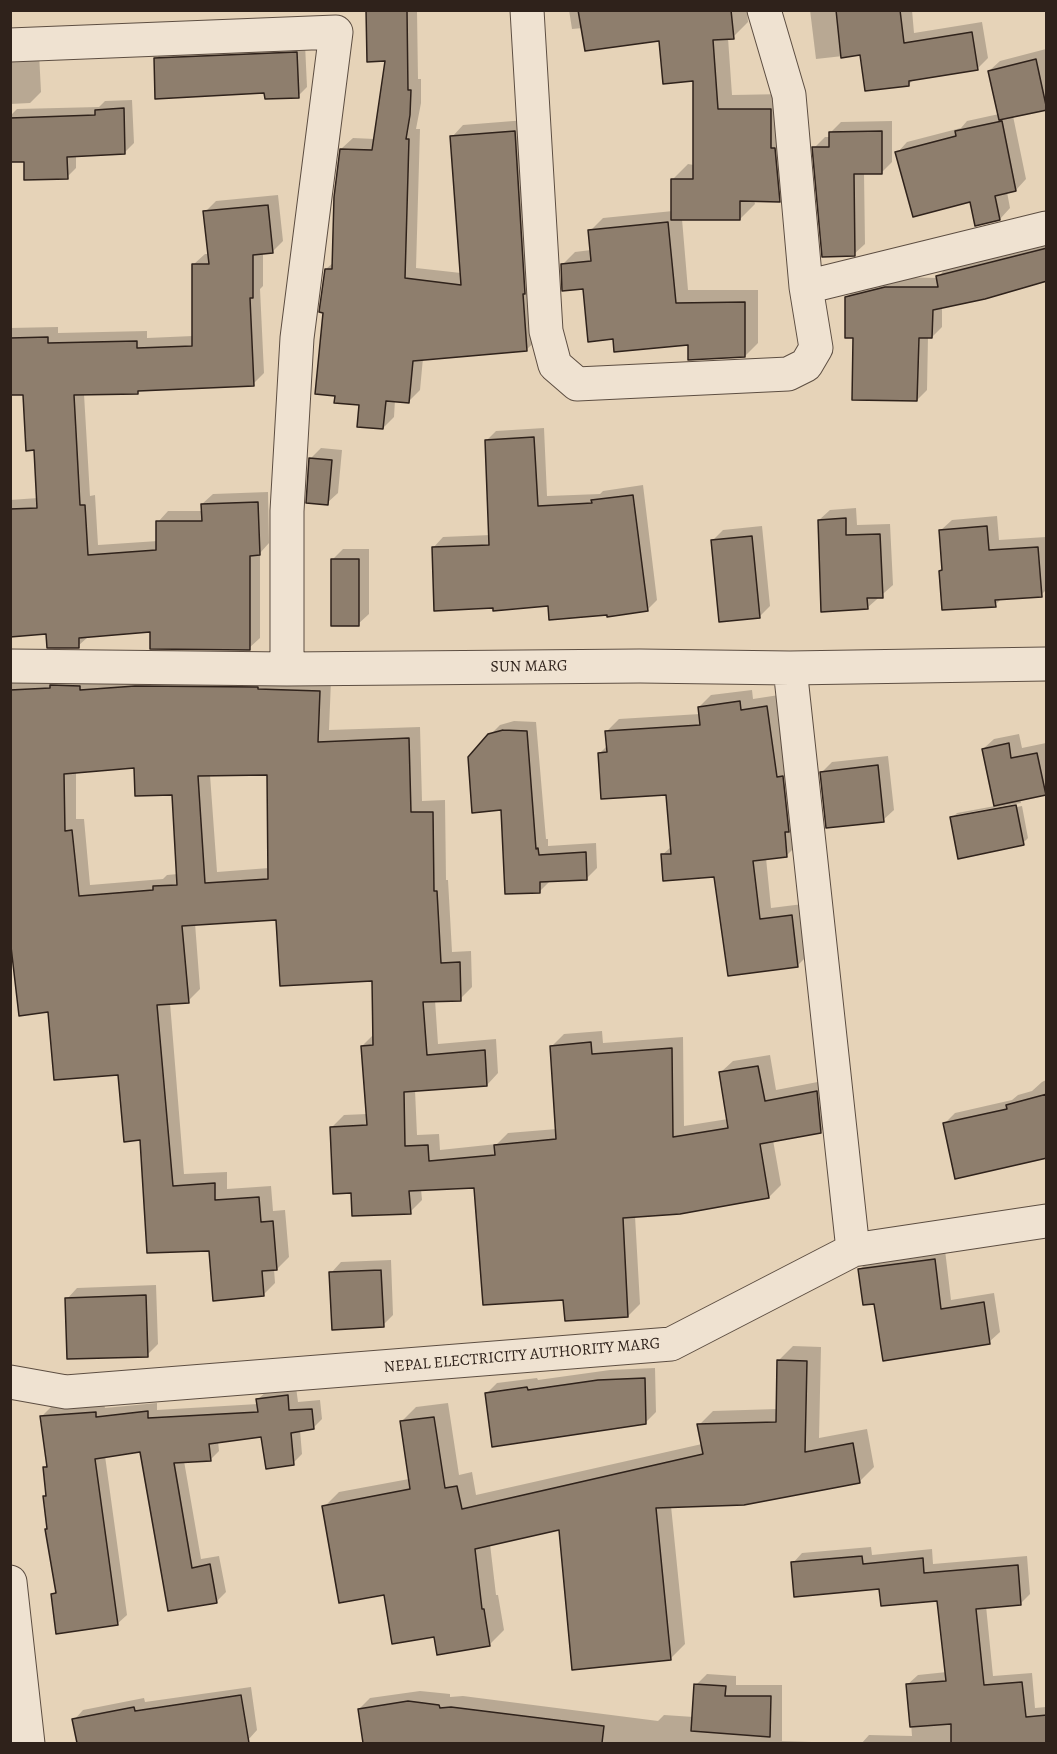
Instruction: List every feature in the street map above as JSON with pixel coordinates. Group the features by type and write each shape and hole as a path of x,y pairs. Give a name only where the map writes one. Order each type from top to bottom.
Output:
{"street":[{"path":"527,10 546,331 555,365 578,384 788,374 806,365 816,348 806,287 789,95 765,10"},
{"path":"10,45 336,32 297,338 287,511 287,669"},
{"path":"806,287 1047,228"},
{"name":"SUN MARG","path":"10,666 287,669 640,666 790,668 1047,664"},
{"path":"790,668 853,1250"},
{"name":"NEPAL ELECTRICITY AUTHORITY MARG","path":"10,1382 66,1392 671,1344 853,1250 1047,1221"},
{"path":"10,1582 28,1743"}],"building":[{"path":"366,10 407,10 408,90 411,90 406,139 409,139 405,278 461,285 450,136 515,131 525,294 523,294 527,351 413,361 409,403 386,401 383,429 357,427 359,405 334,403 335,396 315,394 323,313 319,312 325,269 332,269 334,197 340,149 372,150 385,61 367,62"},
{"path":"578,10 731,10 734,39 713,40 718,109 771,109 771,148 775,148 780,202 740,201 740,220 671,220 671,179 693,179 693,81 663,84 659,41 585,51"},
{"path":"836,10 900,10 904,43 972,32 978,70 909,81 909,86 865,91 860,55 841,58"},
{"path":"297,52 299,98 265,99 264,93 155,99 154,58"},
{"path":"1036,59 1047,110 999,120 988,71"},
{"path":"124,108 125,154 67,157 68,179 24,180 24,162 10,162 10,118 95,115 95,110"},
{"path":"1002,121 1016,191 995,196 1000,220 975,226 970,202 913,217 895,152 956,136 955,131"},
{"path":"882,131 882,174 854,174 855,256 822,257 812,147 829,147 829,132"},
{"path":"268,205 273,253 253,255 253,298 250,298 254,386 138,391 138,394 74,395 80,505 85,505 88,555 156,550 156,521 202,521 201,504 258,502 260,555 250,556 250,650 150,649 150,632 79,638 79,648 47,648 46,634 10,637 10,509 37,508 34,450 26,451 23,395 10,395 10,338 48,337 48,343 137,341 137,348 192,346 192,264 209,264 203,211"},
{"path":"668,222 676,303 745,302 745,357 688,360 688,345 614,352 613,339 588,342 583,289 562,291 561,264 591,261 588,230"},
{"path":"1047,248 1047,281 985,299 933,310 932,338 919,338 917,401 852,400 853,338 845,338 845,297 885,287 938,287 936,276"},
{"path":"534,437 538,506 592,503 591,500 633,495 648,611 607,617 607,615 549,620 548,606 493,611 493,608 434,611 432,547 489,545 485,440"},
{"path":"309,458 332,460 328,505 306,503"},
{"path":"846,518 846,535 880,534 883,598 867,598 868,609 821,612 818,520"},
{"path":"987,526 989,550 1038,547 1042,597 995,600 996,607 942,610 939,530"},
{"path":"752,536 760,618 719,622 711,540"},
{"path":"331,559 359,559 359,626 331,626"},
{"path":"50,685 80,686 80,690 135,686 258,687 258,689 320,691 318,742 409,738 411,812 433,812 434,891 437,891 441,963 460,962 461,1001 423,1002 427,1055 485,1050 487,1086 404,1092 405,1146 428,1145 429,1161 495,1155 494,1145 556,1139 550,1046 591,1042 592,1054 672,1048 673,1137 728,1128 719,1072 758,1066 765,1101 817,1091 821,1133 760,1144 769,1198 680,1214 623,1218 628,1317 565,1321 563,1300 483,1305 474,1188 409,1191 411,1214 352,1216 351,1193 333,1194 330,1127 367,1125 361,1046 373,1045 372,981 280,986 276,920 182,926 189,1003 157,1005 173,1186 215,1183 215,1200 259,1197 261,1222 273,1221 277,1270 262,1271 264,1296 213,1301 209,1251 147,1253 140,1140 124,1142 118,1075 54,1080 48,1012 19,1016 10,938 10,690 50,688","holes":["134,768 135,796 172,795 177,885 153,886 153,890 79,896 72,830 65,831 64,774","267,775 268,879 205,883 198,776"]},
{"path":"740,701 741,710 767,706 777,777 783,776 789,832 785,832 787,857 753,861 760,919 792,915 798,967 728,976 714,877 663,881 661,854 671,854 666,795 601,799 598,753 607,752 605,731 700,725 698,707"},
{"path":"503,730 527,731 536,849 538,848 539,855 586,852 587,880 540,882 540,893 505,894 501,810 472,813 468,757 488,734"},
{"path":"1009,743 1011,758 1037,753 1046,795 994,806 982,749"},
{"path":"878,765 884,822 826,828 820,772"},
{"path":"1016,805 1024,845 958,859 950,817"},
{"path":"1047,1094 1047,1158 955,1179 943,1123 1007,1109 1006,1105"},
{"path":"935,1259 941,1309 984,1302 990,1344 883,1361 874,1304 863,1305 858,1269"},
{"path":"381,1270 384,1327 332,1330 329,1272"},
{"path":"146,1295 148,1357 67,1359 65,1298"},
{"path":"777,1360 807,1361 805,1452 853,1443 860,1483 744,1505 656,1508 671,1660 572,1670 559,1530 475,1549 482,1609 484,1609 490,1646 437,1655 434,1637 392,1644 384,1595 339,1603 322,1506 410,1489 400,1421 434,1417 445,1488 457,1486 462,1509 703,1454 697,1424 776,1422"},
{"path":"645,1378 646,1424 492,1447 485,1393 527,1387 528,1390 598,1380"},
{"path":"288,1395 289,1410 312,1409 314,1429 291,1433 294,1465 266,1469 261,1437 209,1444 211,1461 174,1463 192,1568 210,1564 217,1603 168,1611 140,1452 95,1459 118,1625 56,1634 51,1594 56,1593 45,1529 47,1529 43,1496 46,1496 43,1467 47,1467 40,1416 96,1412 96,1417 148,1411 148,1418 258,1412 256,1399"},
{"path":"862,1556 863,1564 923,1558 924,1573 1018,1565 1021,1605 976,1609 984,1685 1022,1682 1026,1717 1047,1715 1047,1743 951,1743 951,1724 910,1727 906,1684 946,1681 937,1601 881,1606 879,1589 794,1597 791,1562"},
{"path":"694,1684 726,1686 725,1696 771,1696 770,1737 691,1731"},
{"path":"241,1695 249,1743 77,1743 72,1719 134,1707 135,1711"},
{"path":"408,1701 439,1705 440,1708 451,1707 604,1726 602,1743 363,1743 358,1709"}]}
